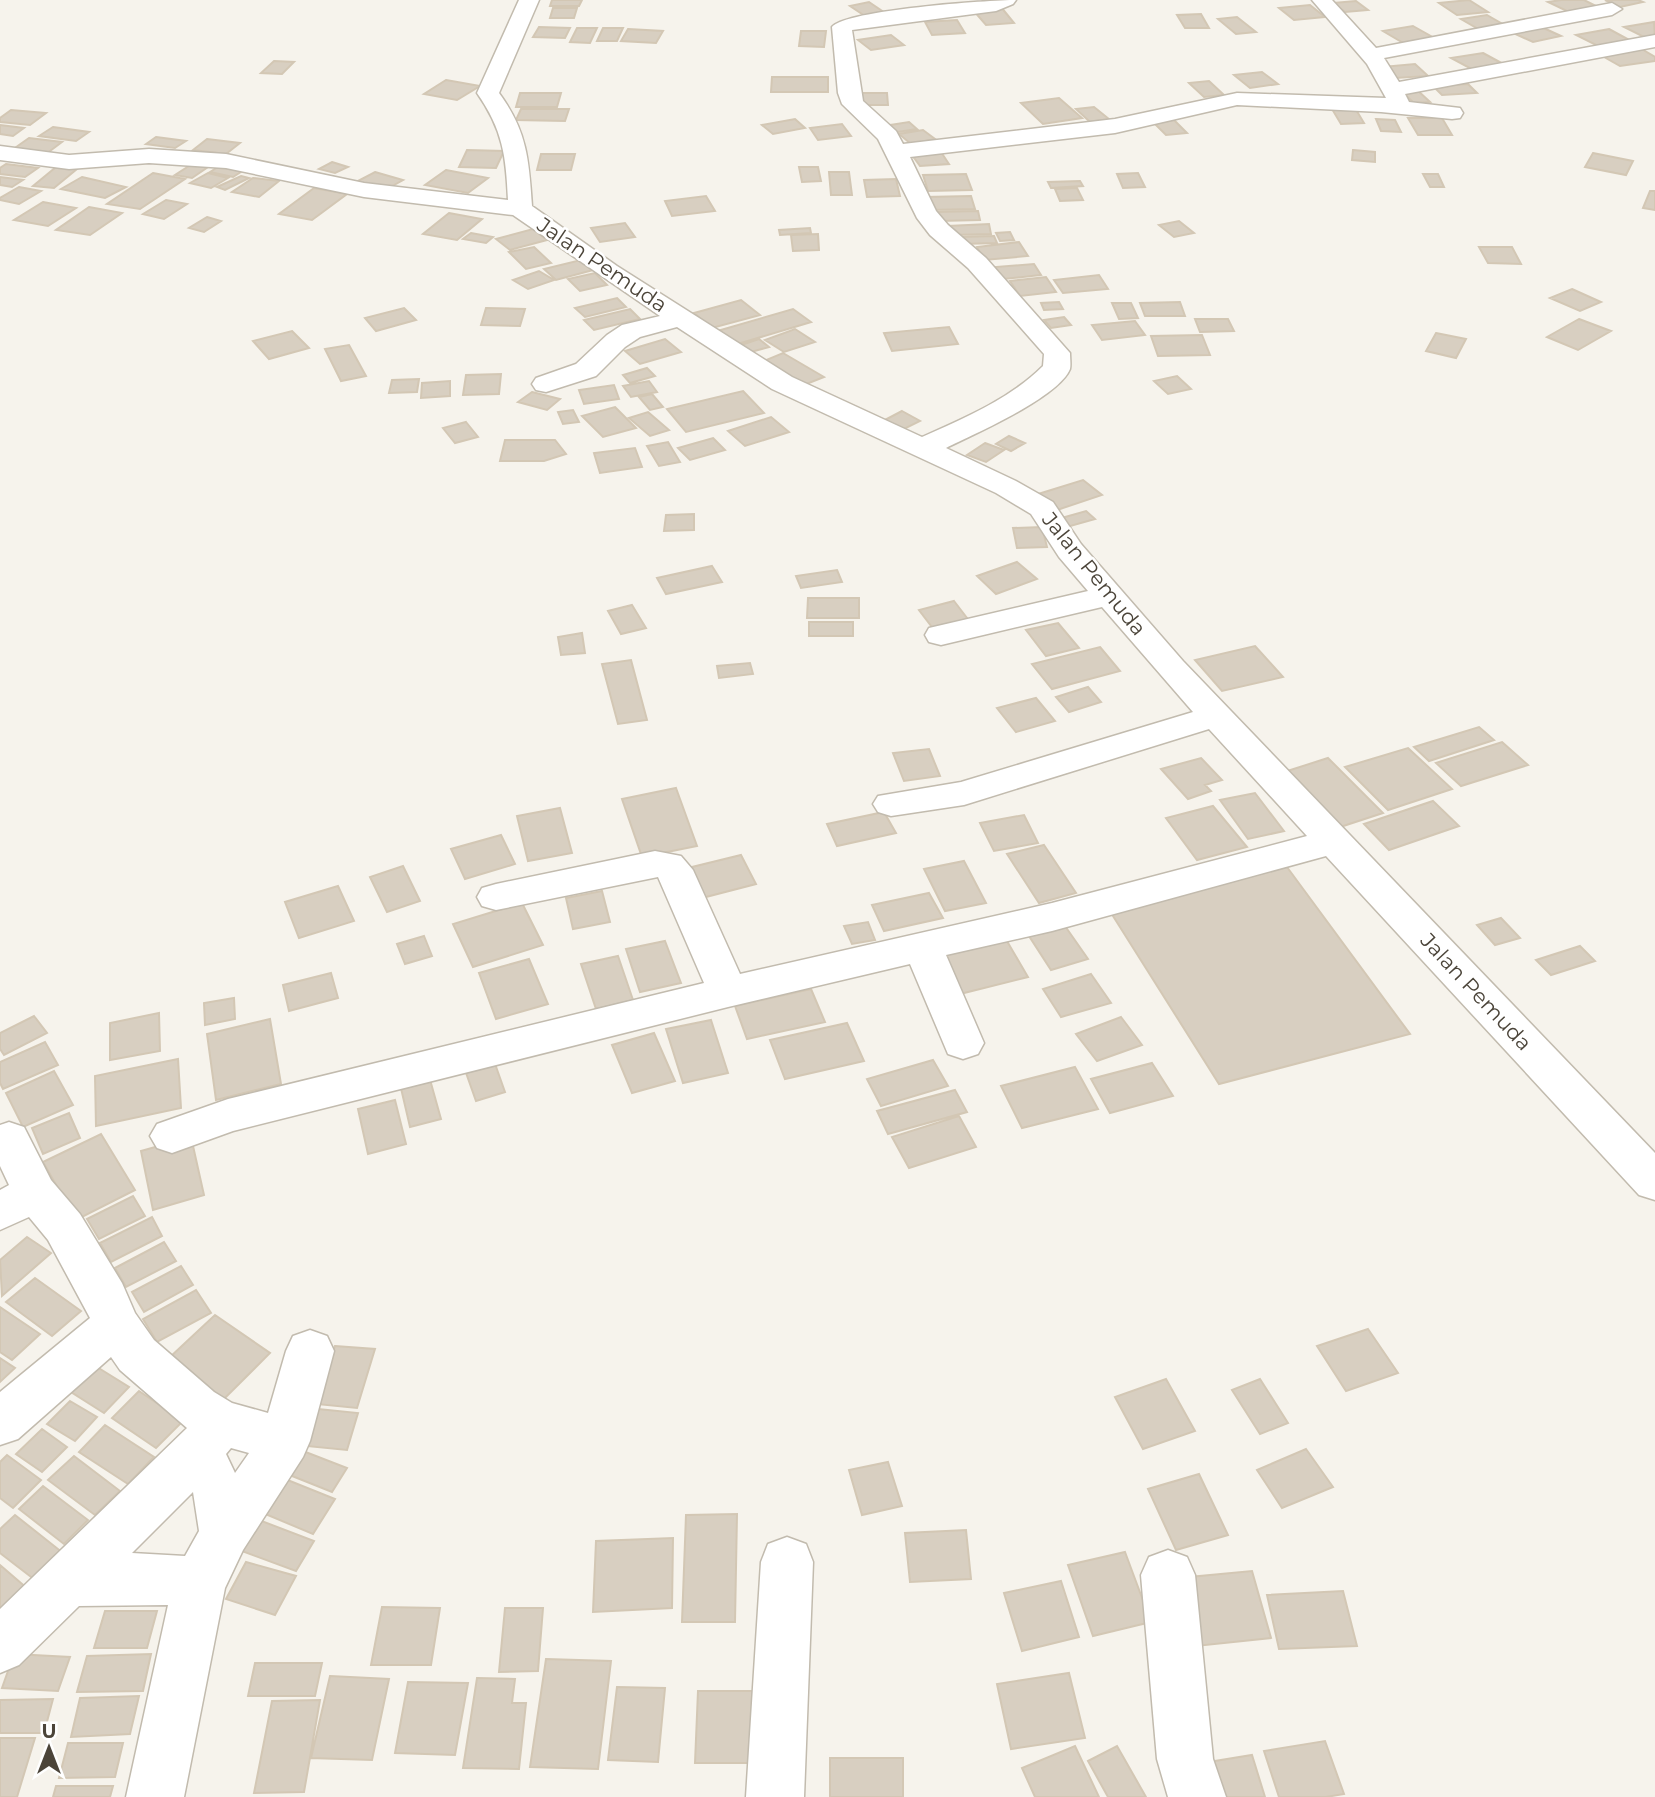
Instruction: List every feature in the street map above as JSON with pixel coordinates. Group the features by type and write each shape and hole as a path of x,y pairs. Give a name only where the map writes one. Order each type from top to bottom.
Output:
{"street":[{"name":"Jalan Pemuda","path":"528,0 488,93 505,114 516,144 520,209 608,271 782,383 1006,487 1042,508 1070,550 1216,716 1655,1182"},
{"path":"923,448 964,429 1045,382 1057,369 1057,354 977,262 939,230 925,213 888,136 853,104 849,93 842,27 862,21 996,5 1006,0"},
{"path":"1322,0 1370,55 1394,89 1398,102 1378,106"},
{"path":"1370,55 1612,9"},
{"path":"1394,89 1457,81 1591,50 1655,41"},
{"path":"895,152 1115,126 1237,99 1378,106 1452,113"},
{"path":"0,153 69,162 149,156 200,158 364,190 520,209"},
{"path":"546,384 586,370 615,341 631,331 657,322 681,318"},
{"path":"941,635 1109,596"},
{"path":"891,804 964,793 1216,716"},
{"path":"172,1136 228,1116 728,992 1052,917 1334,841"},
{"path":"496,897 641,866 668,865 674,870 728,992"},
{"path":"923,947 963,1043"},
{"path":"3,1136 18,1202 71,1239 105,1297 116,1324 137,1355 197,1408 209,1437 225,1533"},
{"path":"0,1423 116,1324"},
{"path":"155,1797 199,1584 225,1533 285,1441 310,1351"},
{"path":"0,1646 68,1581 209,1437 285,1441"},
{"path":"775,1797 787,1562"},
{"path":"1168,1575 1185,1759 1197,1797"},
{"path":"68,1581 127,1578 179,1580 199,1584"}],"building":[{"path":"552,0 582,0 579,6 550,6"},
{"path":"1469,0 1488,12 1457,15 1439,3"},
{"path":"1584,0 1602,9 1571,13 1548,2"},
{"path":"1605,0 1638,0 1643,2 1620,7"},
{"path":"1356,1 1368,10 1345,12 1333,3"},
{"path":"869,2 885,13 865,16 850,6"},
{"path":"1310,5 1325,17 1294,20 1279,8"},
{"path":"1001,7 1014,23 986,25 973,10"},
{"path":"553,8 577,8 574,18 550,18"},
{"path":"1201,14 1209,28 1185,28 1177,15"},
{"path":"1487,15 1506,26 1480,30 1461,19"},
{"path":"1237,17 1256,32 1236,34 1218,19"},
{"path":"957,20 965,33 932,35 925,22"},
{"path":"1654,22 1655,38 1648,39 1624,27"},
{"path":"1537,25 1561,36 1533,42 1509,31"},
{"path":"1413,26 1436,39 1405,44 1383,31"},
{"path":"539,27 570,28 565,38 533,37"},
{"path":"577,28 597,28 590,43 570,42"},
{"path":"603,28 623,28 617,41 597,41"},
{"path":"628,29 663,31 656,43 621,41"},
{"path":"1609,29 1633,42 1600,47 1576,35"},
{"path":"801,31 826,31 824,47 799,46"},
{"path":"891,35 904,45 871,50 858,40"},
{"path":"1640,48 1655,57 1655,61 1620,66 1599,54"},
{"path":"1483,53 1509,67 1477,72 1451,58"},
{"path":"274,61 294,62 282,74 261,73"},
{"path":"1415,64 1428,76 1395,78 1382,67"},
{"path":"1262,72 1278,84 1250,88 1234,75"},
{"path":"772,77 828,77 828,92 771,92"},
{"path":"446,80 480,86 457,100 424,94"},
{"path":"1209,81 1224,95 1204,97 1189,83"},
{"path":"1468,84 1477,93 1442,95 1433,86"},
{"path":"1416,89 1430,102 1414,103 1400,90"},
{"path":"520,93 561,93 557,107 516,107"},
{"path":"860,93 887,93 888,105 860,105"},
{"path":"1059,98 1082,118 1043,124 1021,103"},
{"path":"1094,107 1109,119 1090,122 1076,109"},
{"path":"1355,108 1364,123 1341,124 1332,109"},
{"path":"521,109 569,109 565,121 516,120"},
{"path":"11,110 46,113 30,125 0,122 0,118"},
{"path":"1408,118 1442,118 1452,135 1418,135"},
{"path":"795,119 805,128 773,134 762,125"},
{"path":"1376,119 1395,120 1401,132 1381,131"},
{"path":"1174,120 1187,133 1166,135 1153,122"},
{"path":"909,122 917,129 891,133 884,126"},
{"path":"842,124 851,136 818,140 810,128"},
{"path":"0,125 24,128 13,136 0,134"},
{"path":"53,127 89,132 76,141 39,136"},
{"path":"923,130 935,139 911,144 899,134"},
{"path":"156,137 186,141 175,148 146,144"},
{"path":"29,138 62,142 46,154 12,150"},
{"path":"207,139 240,143 226,154 193,150"},
{"path":"467,150 504,151 496,168 459,167"},
{"path":"1353,150 1375,152 1375,162 1352,160"},
{"path":"941,152 949,164 920,166 912,155"},
{"path":"1593,153 1633,161 1626,175 1585,167"},
{"path":"541,154 575,154 571,170 537,170"},
{"path":"332,162 348,167 335,173 319,169"},
{"path":"6,164 38,168 25,177 0,174 0,168"},
{"path":"192,164 208,167 192,178 175,175"},
{"path":"221,165 244,170 233,177 210,172"},
{"path":"56,167 77,169 54,188 33,186"},
{"path":"799,167 818,167 821,181 802,182"},
{"path":"446,170 488,178 468,193 425,185"},
{"path":"375,172 403,180 385,190 356,182"},
{"path":"829,172 849,172 852,195 831,195"},
{"path":"153,173 185,179 140,209 107,204"},
{"path":"208,173 228,178 211,188 190,183"},
{"path":"1138,173 1145,187 1123,188 1117,174"},
{"path":"966,174 972,190 928,191 923,175"},
{"path":"1423,174 1438,174 1444,187 1430,187"},
{"path":"241,176 249,178 225,190 217,187"},
{"path":"0,177 23,180 12,187 0,185"},
{"path":"82,177 126,187 105,198 61,189"},
{"path":"253,178 279,181 259,197 232,192"},
{"path":"896,179 900,196 867,197 864,180"},
{"path":"1080,181 1083,186 1051,188 1048,182"},
{"path":"19,187 41,191 19,204 0,200 0,198"},
{"path":"314,188 347,194 312,220 279,214"},
{"path":"1077,188 1083,200 1060,201 1055,189"},
{"path":"1650,191 1655,191 1655,210 1643,208"},
{"path":"706,196 715,211 672,216 665,201"},
{"path":"971,196 975,209 928,210 925,197"},
{"path":"166,200 187,204 164,219 143,214"},
{"path":"43,202 76,208 48,226 14,220"},
{"path":"89,207 122,213 90,235 56,230"},
{"path":"978,211 980,220 938,221 936,212"},
{"path":"449,213 482,219 457,240 423,234"},
{"path":"207,217 221,221 204,232 189,228"},
{"path":"1179,221 1194,233 1174,237 1159,225"},
{"path":"625,223 635,237 600,242 591,228"},
{"path":"989,224 991,234 950,235 948,226"},
{"path":"810,228 811,233 780,235 779,230"},
{"path":"533,229 547,240 510,250 496,239"},
{"path":"1010,232 1014,240 1000,241 996,233"},
{"path":"471,233 493,237 486,243 463,239"},
{"path":"818,234 819,250 793,251 791,235"},
{"path":"994,236 997,243 961,244 960,237"},
{"path":"1019,242 1028,256 984,260 977,247"},
{"path":"534,247 551,263 526,269 509,252"},
{"path":"1479,247 1512,247 1521,264 1488,263"},
{"path":"585,259 597,269 556,280 544,269"},
{"path":"1034,264 1041,275 1003,279 995,267"},
{"path":"539,271 554,280 528,289 513,280"},
{"path":"595,273 607,285 580,291 568,279"},
{"path":"1099,275 1108,289 1063,293 1054,280"},
{"path":"1046,277 1056,292 1020,296 1010,281"},
{"path":"1572,289 1601,302 1580,311 1550,298"},
{"path":"617,298 626,307 585,317 575,308"},
{"path":"741,300 760,315 712,328 694,313"},
{"path":"1059,302 1063,309 1044,310 1041,303"},
{"path":"1180,302 1185,316 1145,316 1140,303"},
{"path":"1112,303 1131,303 1138,318 1119,319"},
{"path":"404,308 416,320 376,331 365,318"},
{"path":"486,308 525,309 520,326 481,325"},
{"path":"630,309 640,319 594,330 584,320"},
{"path":"793,309 811,322 731,346 714,332"},
{"path":"1064,317 1071,325 1051,328 1044,320"},
{"path":"1195,319 1228,319 1234,331 1200,332"},
{"path":"1579,319 1611,331 1578,350 1547,337"},
{"path":"1135,321 1145,335 1102,340 1092,325"},
{"path":"949,327 958,344 892,351 884,333"},
{"path":"795,329 815,342 784,352 765,340"},
{"path":"292,331 309,348 269,359 253,341"},
{"path":"1436,333 1466,339 1456,358 1426,351"},
{"path":"1202,335 1210,355 1158,356 1151,336"},
{"path":"665,339 681,352 640,364 625,351"},
{"path":"759,339 769,347 751,352 741,345"},
{"path":"349,345 366,376 341,381 325,349"},
{"path":"783,353 824,377 799,387 759,363"},
{"path":"647,368 655,376 630,383 623,375"},
{"path":"501,374 499,394 463,395 466,375"},
{"path":"1177,376 1191,389 1168,394 1154,381"},
{"path":"419,379 417,392 389,393 392,380"},
{"path":"450,381 450,396 421,398 422,383"},
{"path":"649,381 657,392 631,397 623,386"},
{"path":"614,385 619,399 584,404 579,390"},
{"path":"743,391 764,413 686,432 667,409"},
{"path":"532,392 560,399 547,410 518,402"},
{"path":"652,394 663,407 650,410 639,397"},
{"path":"615,407 636,428 603,437 582,416"},
{"path":"573,410 579,422 563,424 558,412"},
{"path":"902,411 920,421 900,431 881,422"},
{"path":"648,412 669,430 650,436 629,418"},
{"path":"771,417 789,432 745,446 728,431"},
{"path":"466,422 478,437 455,443 443,428"},
{"path":"1009,436 1025,443 1011,451 996,444"},
{"path":"713,438 725,450 690,460 678,448"},
{"path":"505,440 555,440 566,454 544,461 500,461"},
{"path":"668,442 680,462 659,466 647,446"},
{"path":"985,443 1004,450 986,462 967,455"},
{"path":"635,448 642,467 600,473 594,453"},
{"path":"1083,480 1102,495 1054,511 1035,495"},
{"path":"1086,511 1095,519 1067,527 1058,519"},
{"path":"694,514 694,530 664,531 666,515"},
{"path":"1042,527 1047,547 1017,548 1013,528"},
{"path":"1017,562 1037,579 996,594 977,576"},
{"path":"712,566 722,582 666,594 657,578"},
{"path":"837,570 842,582 801,588 796,576"},
{"path":"808,598 859,598 859,618 807,618"},
{"path":"954,601 970,622 935,631 919,610"},
{"path":"632,605 646,628 621,634 608,611"},
{"path":"809,622 853,622 853,636 809,636"},
{"path":"1058,623 1079,648 1046,656 1026,630"},
{"path":"582,633 585,653 561,655 558,637"},
{"path":"1255,646 1283,677 1222,691 1195,660"},
{"path":"1100,647 1120,671 1052,689 1032,664"},
{"path":"631,660 647,720 618,724 602,664"},
{"path":"750,663 753,674 719,678 717,666"},
{"path":"1088,687 1101,702 1069,712 1056,697"},
{"path":"1036,698 1055,721 1016,732 997,708"},
{"path":"1479,727 1494,740 1429,761 1414,747"},
{"path":"1502,742 1528,765 1461,786 1436,763"},
{"path":"1408,748 1452,789 1388,810 1345,767"},
{"path":"929,749 940,776 904,781 893,753"},
{"path":"1201,758 1222,780 1205,785 1211,791 1188,799 1161,769"},
{"path":"1328,758 1383,813 1334,829 1281,773"},
{"path":"676,788 697,846 642,857 622,799"},
{"path":"1255,793 1284,831 1248,839 1220,800"},
{"path":"1433,801 1459,826 1389,850 1364,824"},
{"path":"1213,806 1247,847 1197,860 1166,818"},
{"path":"560,808 572,853 528,861 517,816"},
{"path":"884,812 896,833 837,846 827,824"},
{"path":"1024,815 1038,843 994,851 980,823"},
{"path":"501,835 515,864 465,879 451,849"},
{"path":"1044,845 1076,893 1039,903 1007,854"},
{"path":"741,855 756,884 702,898 688,868"},
{"path":"964,861 986,903 945,911 924,869"},
{"path":"1284,863 1410,1034 1219,1084 1106,905"},
{"path":"403,866 420,901 387,912 370,877"},
{"path":"338,886 354,921 299,938 285,902"},
{"path":"602,891 610,922 573,929 566,898"},
{"path":"929,893 943,918 884,931 872,905"},
{"path":"522,903 543,945 473,967 453,924"},
{"path":"1501,918 1520,938 1495,945 1477,925"},
{"path":"868,922 875,940 852,944 844,926"},
{"path":"1065,926 1088,959 1051,970 1029,936"},
{"path":"424,936 432,956 405,964 397,944"},
{"path":"1004,936 1028,977 956,995 934,953"},
{"path":"665,941 681,983 640,992 626,949"},
{"path":"1580,946 1595,961 1551,975 1536,960"},
{"path":"618,956 633,1000 596,1009 581,964"},
{"path":"529,959 548,1004 496,1019 479,973"},
{"path":"331,973 338,998 289,1011 283,985"},
{"path":"1091,974 1111,1003 1061,1017 1043,989"},
{"path":"811,989 825,1022 747,1039 735,1006"},
{"path":"234,998 235,1019 205,1025 204,1003"},
{"path":"159,1013 160,1051 110,1060 110,1023"},
{"path":"34,1016 47,1033 4,1055 0,1049 0,1033"},
{"path":"1121,1017 1142,1045 1097,1061 1076,1034"},
{"path":"270,1019 281,1084 216,1100 207,1034"},
{"path":"711,1020 728,1073 683,1083 666,1029"},
{"path":"847,1023 864,1061 785,1079 770,1040"},
{"path":"654,1033 675,1081 632,1093 612,1045"},
{"path":"45,1042 58,1065 3,1089 0,1083 0,1062"},
{"path":"178,1059 181,1108 96,1126 95,1076"},
{"path":"933,1060 948,1086 881,1106 867,1079"},
{"path":"494,1061 505,1092 476,1101 465,1070"},
{"path":"1152,1063 1173,1096 1110,1113 1091,1079"},
{"path":"1075,1067 1098,1109 1022,1128 1001,1086"},
{"path":"54,1071 73,1105 23,1127 6,1093"},
{"path":"429,1076 441,1119 410,1127 400,1084"},
{"path":"955,1090 967,1112 888,1134 877,1111"},
{"path":"395,1100 406,1144 368,1154 358,1109"},
{"path":"69,1113 80,1138 43,1154 32,1128"},
{"path":"959,1116 976,1147 909,1168 892,1137"},
{"path":"101,1134 135,1190 76,1220 43,1162"},
{"path":"191,1137 204,1195 153,1210 141,1151"},
{"path":"133,1196 145,1216 99,1239 87,1219"},
{"path":"152,1217 162,1236 111,1262 100,1243"},
{"path":"27,1237 51,1253 2,1296 0,1260"},
{"path":"164,1242 176,1261 126,1287 115,1268"},
{"path":"181,1266 193,1285 144,1312 132,1292"},
{"path":"35,1278 81,1311 52,1336 6,1302"},
{"path":"196,1290 211,1313 157,1342 143,1319"},
{"path":"0,1307 40,1334 12,1360 0,1352"},
{"path":"215,1315 270,1353 224,1399 168,1359"},
{"path":"1368,1329 1398,1373 1346,1391 1317,1346"},
{"path":"335,1346 375,1349 357,1408 316,1404"},
{"path":"0,1358 15,1368 0,1382"},
{"path":"97,1367 129,1387 104,1413 71,1392"},
{"path":"1166,1379 1195,1431 1143,1449 1115,1397"},
{"path":"1260,1379 1288,1423 1260,1434 1232,1390"},
{"path":"139,1391 183,1421 156,1448 112,1418"},
{"path":"70,1401 97,1417 75,1441 47,1424"},
{"path":"318,1409 358,1413 347,1450 306,1446"},
{"path":"105,1425 154,1457 128,1484 79,1452"},
{"path":"42,1429 67,1447 42,1472 16,1454"},
{"path":"1306,1449 1333,1487 1282,1508 1257,1470"},
{"path":"303,1451 347,1468 332,1492 287,1474"},
{"path":"7,1455 41,1480 13,1508 0,1498 0,1462"},
{"path":"74,1456 120,1491 95,1515 48,1480"},
{"path":"888,1462 902,1506 862,1515 849,1470"},
{"path":"1199,1474 1228,1535 1176,1550 1148,1489"},
{"path":"285,1479 335,1499 313,1534 263,1513"},
{"path":"43,1486 88,1520 64,1544 19,1509"},
{"path":"737,1514 735,1622 682,1622 686,1515"},
{"path":"15,1515 63,1553 35,1580 0,1553 0,1529"},
{"path":"251,1517 314,1541 296,1571 231,1547"},
{"path":"966,1530 971,1579 910,1582 905,1533"},
{"path":"673,1538 672,1608 593,1612 596,1541"},
{"path":"1125,1552 1151,1622 1093,1636 1068,1565"},
{"path":"246,1562 296,1576 275,1615 226,1599"},
{"path":"0,1565 29,1590 0,1612"},
{"path":"1252,1571 1271,1638 1196,1646 1179,1578"},
{"path":"1061,1581 1079,1637 1022,1651 1004,1593"},
{"path":"1343,1591 1357,1646 1279,1649 1267,1595"},
{"path":"382,1607 440,1608 431,1665 371,1665"},
{"path":"505,1608 543,1608 538,1671 499,1672"},
{"path":"105,1611 157,1611 147,1648 94,1648"},
{"path":"14,1654 70,1657 58,1691 2,1688"},
{"path":"151,1654 143,1691 77,1692 87,1656"},
{"path":"546,1659 611,1661 598,1769 530,1767"},
{"path":"255,1663 322,1663 315,1696 248,1696"},
{"path":"1069,1673 1085,1738 1011,1749 997,1684"},
{"path":"330,1676 389,1679 372,1760 311,1758"},
{"path":"477,1678 515,1679 512,1703 526,1703 519,1769 463,1768"},
{"path":"408,1682 468,1683 455,1755 395,1753"},
{"path":"617,1687 665,1688 658,1762 608,1760"},
{"path":"698,1691 753,1691 751,1763 695,1763"},
{"path":"139,1696 130,1734 71,1737 80,1698"},
{"path":"53,1699 44,1733 0,1733 0,1700"},
{"path":"320,1700 304,1792 254,1793 272,1701"},
{"path":"0,1738 35,1738 17,1797 0,1797"},
{"path":"1325,1741 1344,1794 1326,1797 1279,1797 1264,1751"},
{"path":"68,1743 123,1743 115,1777 59,1778"},
{"path":"1075,1746 1099,1797 1035,1797 1022,1768"},
{"path":"1117,1746 1146,1797 1108,1797 1088,1761"},
{"path":"1252,1755 1265,1797 1205,1797 1196,1764"},
{"path":"830,1758 903,1758 903,1797 830,1797"},
{"path":"56,1786 113,1786 110,1797 53,1797"}]}
